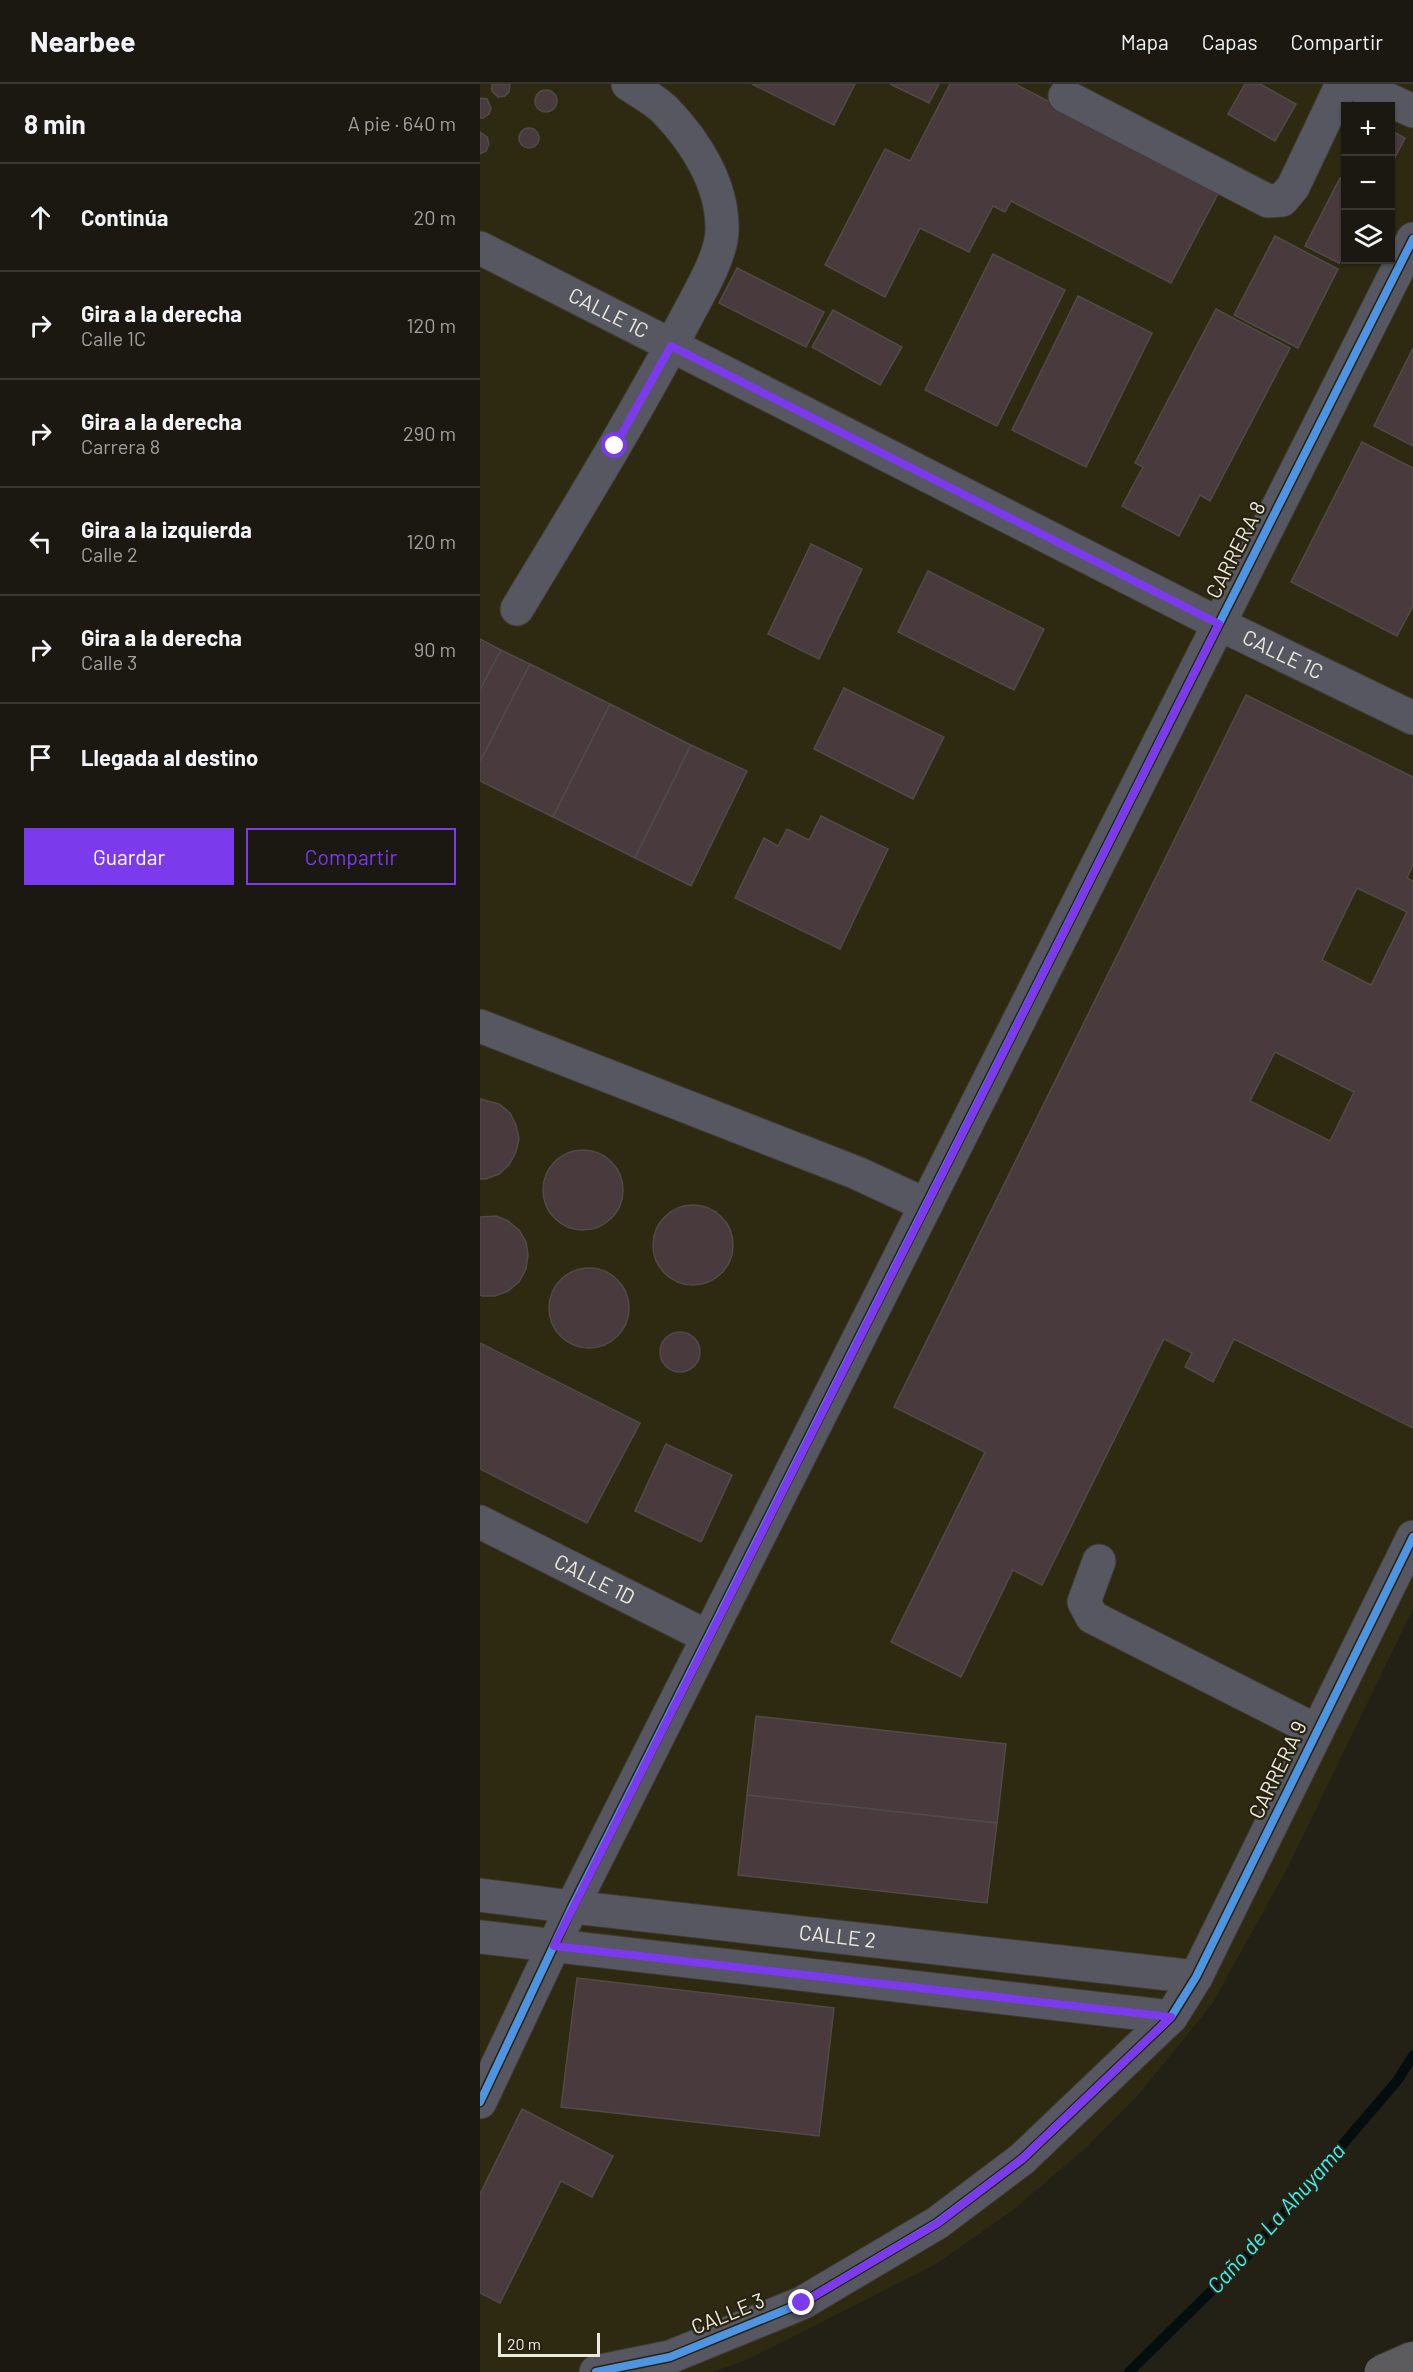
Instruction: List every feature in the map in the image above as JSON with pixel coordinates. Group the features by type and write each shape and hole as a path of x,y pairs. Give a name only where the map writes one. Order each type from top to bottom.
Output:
{"highway":[{"path":"1381,2372 1413,2358"}],"street":[{"path":"517,609 615,446 671,346 712,268 722,232 718,194 700,155 664,109 628,84"},
{"path":"1065,96 1268,201 1282,200 1293,187 1342,84"},
{"path":"1354,84 1413,111"},
{"name":"CARRERA 8","path":"480,2102 572,1907 1413,239"},
{"name":"CALLE 1C","path":"480,248 1219,624 1411,712"},
{"path":"480,1026 857,1173 926,1205"},
{"name":"CALLE 1D","path":"480,1522 708,1636"},
{"name":"CARRERA 9","path":"1171,2017 1196,1977 1413,1537"},
{"path":"1099,1561 1084,1602 1092,1617 1317,1731"},
{"name":"CALLE 2","path":"480,1895 1196,1977"},
{"name":"CALLE 2","path":"480,1937 1171,2017"},
{"name":"CALLE 3","path":"596,2372 670,2357 802,2303 938,2223 1022,2159 1171,2017"}],"shaded area":[{"path":"480,84 1413,84 1413,1609 1287,1869 1212,2004 1140,2093 1088,2146 1012,2211 936,2264 747,2360 712,2372 480,2372"}],"building":[{"path":"492,84 510,84 509,92 505,96 498,97 492,91"},
{"path":"752,84 855,84 834,125"},
{"path":"890,84 939,84 929,103"},
{"path":"950,84 1015,84 1220,190 1171,283 1011,201 1005,212 993,206 969,252 920,228 885,297 825,265 885,149 910,161"},
{"path":"1245,84 1260,84 1296,104 1275,141 1228,114"},
{"path":"546,90 554,93 557,101 554,109 546,112 538,109 535,101 538,93"},
{"path":"480,98 487,99 491,108 489,114 483,118 480,118"},
{"path":"529,128 536,131 539,138 536,145 529,148 522,145 519,138 522,131"},
{"path":"480,132 487,137 489,144 486,151 480,154"},
{"path":"1395,133 1405,138 1395,157"},
{"path":"1341,178 1341,260 1339,263 1305,246"},
{"path":"1275,236 1338,269 1298,348 1234,315"},
{"path":"993,254 1065,290 997,426 925,390"},
{"path":"737,268 824,312 806,347 719,303"},
{"path":"1078,296 1152,333 1086,467 1012,430"},
{"path":"1216,309 1290,348 1210,501 1200,495 1179,536 1122,506 1143,467 1135,463"},
{"path":"833,310 902,347 880,385 812,347"},
{"path":"1413,348 1413,446 1374,426"},
{"path":"1362,442 1413,468 1413,606 1397,636 1291,582"},
{"path":"811,544 862,569 819,659 768,634"},
{"path":"928,571 1044,629 1014,690 898,632"},
{"path":"480,639 501,650 480,690"},
{"path":"501,650 530,664 480,762 480,690"},
{"path":"530,664 610,704 553,817 480,781 480,762"},
{"path":"844,688 944,737 913,799 814,749"},
{"path":"1246,695 1413,777 1413,865 1407,878 1413,881 1413,1428 1234,1339 1213,1382 1185,1367 1192,1353 1164,1339 1042,1585 1013,1570 961,1677 891,1642 985,1452 894,1407","holes":["1357,888 1407,912 1371,985 1322,960","1275,1052 1354,1092 1330,1141 1250,1101"]},
{"path":"610,704 691,745 635,858 553,817"},
{"path":"691,745 747,771 691,886 635,858"},
{"path":"821,816 888,849 840,949 735,898 764,838 778,846 787,829 809,840"},
{"path":"480,1099 499,1104 510,1113 519,1139 516,1152 509,1165 499,1174 486,1179 480,1179"},
{"path":"583,1150 598,1153 611,1162 620,1175 623,1190 620,1205 611,1218 598,1227 583,1230 568,1227 555,1218 546,1205 543,1190 546,1175 555,1162 568,1153"},
{"path":"693,1205 708,1208 721,1217 730,1230 733,1245 730,1260 721,1273 708,1282 693,1285 678,1282 665,1273 656,1260 653,1245 656,1230 665,1217 678,1208"},
{"path":"496,1216 508,1221 519,1230 526,1242 528,1255 526,1269 519,1282 508,1291 495,1296 482,1296 480,1295 480,1217"},
{"path":"589,1268 604,1271 617,1280 626,1293 629,1308 626,1323 617,1336 604,1345 589,1348 574,1345 561,1336 552,1323 549,1308 552,1293 561,1280 574,1271"},
{"path":"680,1332 694,1338 700,1352 694,1366 680,1372 666,1366 660,1352 666,1338"},
{"path":"480,1343 640,1423 587,1523 480,1469"},
{"path":"666,1444 732,1475 701,1542 635,1511"},
{"path":"756,1716 1006,1744 997,1823 747,1795"},
{"path":"747,1795 997,1823 987,1903 738,1875"},
{"path":"577,1978 834,2008 819,2136 561,2107"},
{"path":"522,2109 613,2156 592,2197 561,2181 500,2303 480,2293 480,2194"}],"waterway":[{"name":"Caño de La Ahuyama","path":"1129,2372 1247,2256 1397,2081 1413,2056"}],"cycle path":[{"path":"480,2102 572,1907 1413,239"},
{"path":"596,2372 670,2357 802,2303 937,2223 1022,2159 1171,2017 1196,1977 1413,1537"}],"route":[{"path":"615,446 671,346 1219,624 554,1946 1171,2017 1022,2159 938,2223 802,2303"}]}
